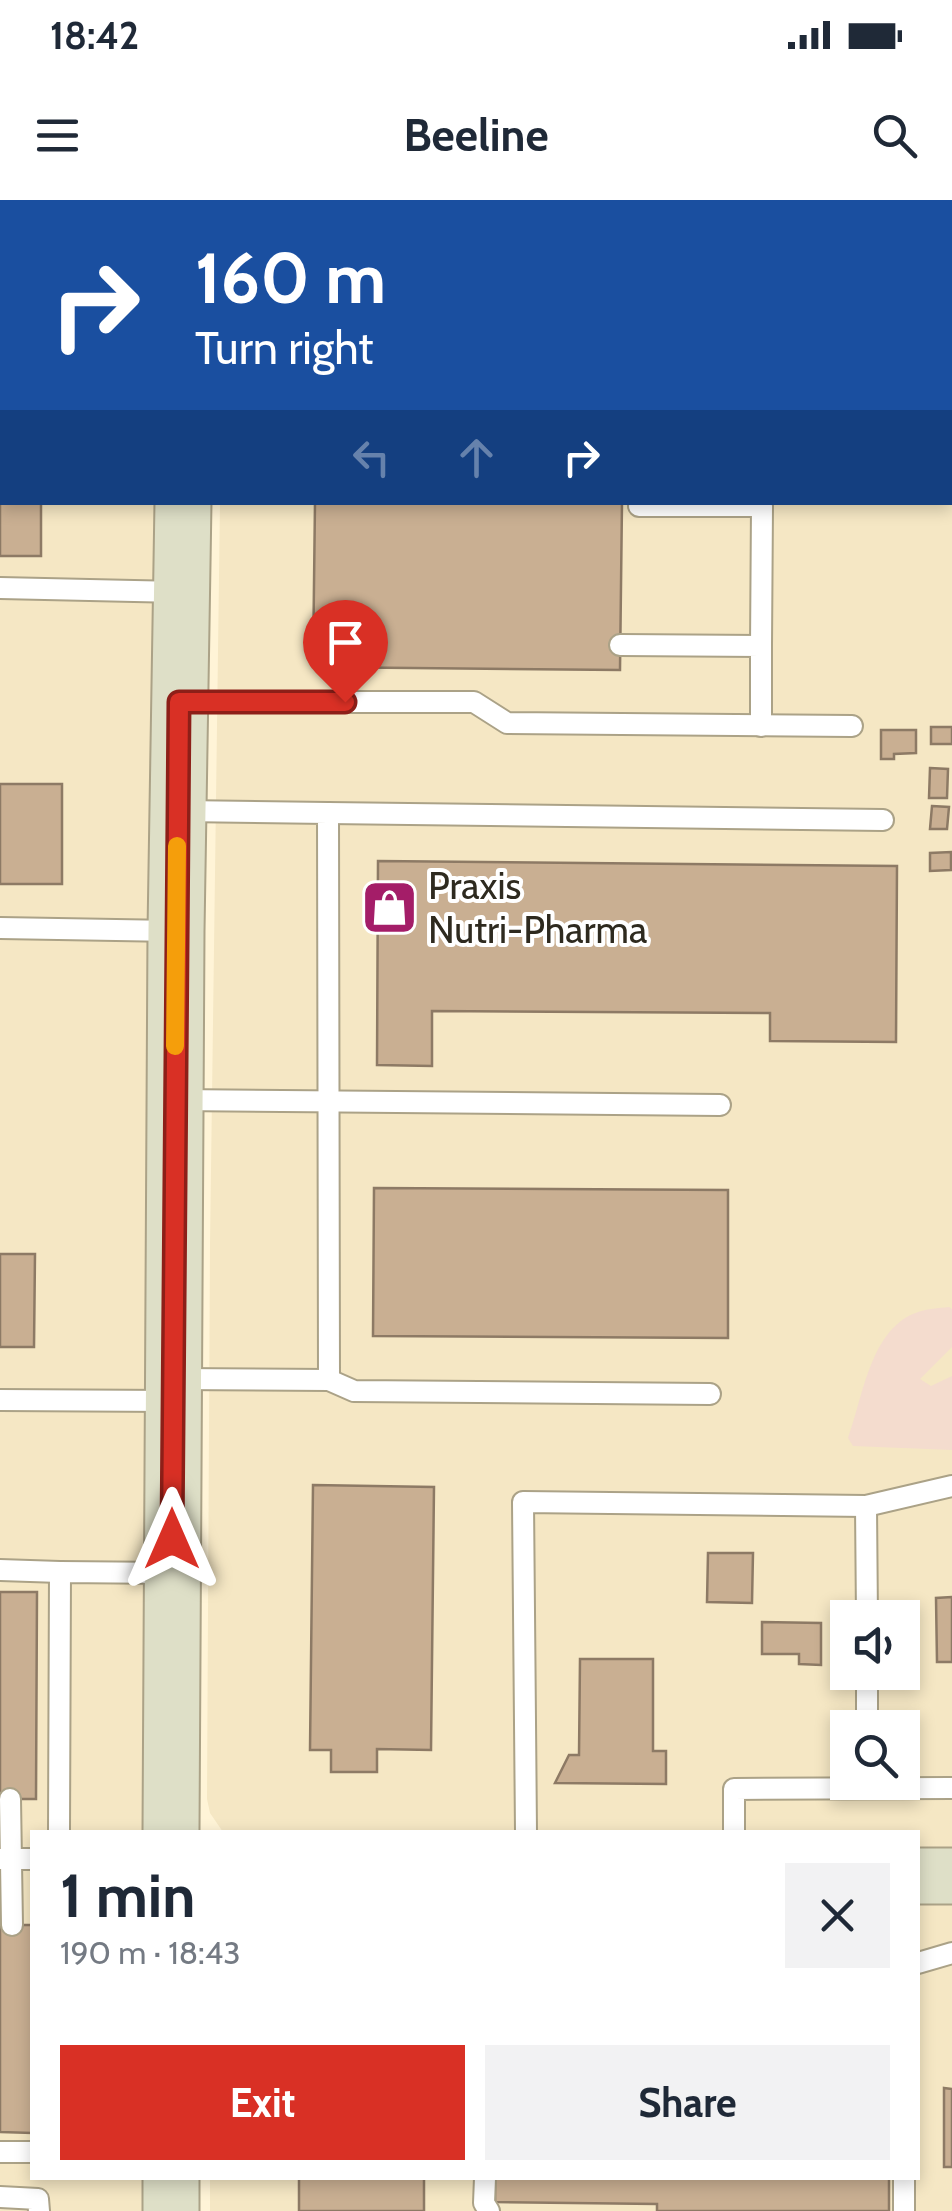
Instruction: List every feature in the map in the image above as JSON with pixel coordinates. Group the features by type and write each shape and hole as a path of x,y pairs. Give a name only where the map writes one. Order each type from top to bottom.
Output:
{"street":[{"path":"171,1830 174,1100 182,505"},
{"path":"920,1876 952,1876"},
{"path":"171,2180 171,2211"}],"lane":[{"path":"639,506 762,506 761,726"},
{"path":"0,588 181,592"},
{"path":"620,644 761,646"},
{"path":"179,702 474,702 507,723 852,726"},
{"path":"177,811 883,820"},
{"path":"328,813 330,1380"},
{"path":"0,928 176,931"},
{"path":"174,1100 720,1105"},
{"path":"4,1402 330,1380 354,1391 710,1394"},
{"path":"526,1830 523,1502 866,1506 952,1486"},
{"path":"866,1506 866,1600"},
{"path":"0,1570 172,1573"},
{"path":"59,1830 60,1572"},
{"path":"734,1830 734,1789 830,1786"},
{"path":"920,1787 952,1788"},
{"path":"10,1799 5,1859 12,1925"},
{"path":"920,1963 952,1953"},
{"path":"0,2152 30,2152"},
{"path":"484,2180 484,2203 489,2211"},
{"path":"904,2180 904,2211"},
{"path":"0,2198 38,2199 38,2211"}],"shaded area":[{"path":"0,505 158,505 150,1830 30,1830 30,2180 148,2180 148,2211 0,2211"},
{"path":"220,505 952,505 952,1849 920,1849 920,1830 222,1830 210,1813 207,1799"},
{"path":"949,1307 952,1347 920,1379 931,1386 952,1376 952,1450 853,1446 848,1438 864,1385 889,1333 918,1312"},
{"path":"920,1905 952,1905 952,2211 210,2211 210,2180 920,2180"}],"building":[{"path":"0,505 41,505 41,556 0,556"},
{"path":"315,505 622,505 620,670 313,667"},
{"path":"931,727 952,727 952,744 931,744"},
{"path":"881,730 916,730 916,753 881,759"},
{"path":"930,768 948,769 947,798 929,798"},
{"path":"0,784 62,784 62,884 0,884"},
{"path":"932,806 949,807 947,829 930,829"},
{"path":"951,852 951,870 930,871 930,853"},
{"path":"378,861 897,866 896,1042 770,1041 770,1013 432,1011 432,1066 377,1065"},
{"path":"374,1188 728,1190 728,1338 373,1336"},
{"path":"0,1254 35,1254 34,1347 0,1347"},
{"path":"313,1485 434,1487 431,1750 377,1749 377,1772 331,1772 331,1750 310,1750"},
{"path":"708,1553 753,1553 752,1603 707,1602"},
{"path":"0,1592 37,1592 36,1799 0,1799"},
{"path":"952,1597 952,1662 937,1662 936,1598"},
{"path":"762,1622 821,1623 821,1665 799,1664 799,1654 762,1654"},
{"path":"580,1659 653,1659 653,1751 666,1751 666,1784 555,1783 569,1755 579,1755"},
{"path":"0,1925 30,1925 30,2133 0,2132"},
{"path":"944,2088 952,2089 952,2167 944,2167"},
{"path":"299,2180 424,2180 424,2211 299,2211"},
{"path":"495,2180 889,2180 889,2211 657,2211 657,2204 495,2202"}],"slow traffic":[{"path":"175,1046 177,846"}],"place":[{"name":"Praxis Nutri-Pharma","path":"389,908"}],"route":[{"path":"172,1539 179,702 345,702"}]}
